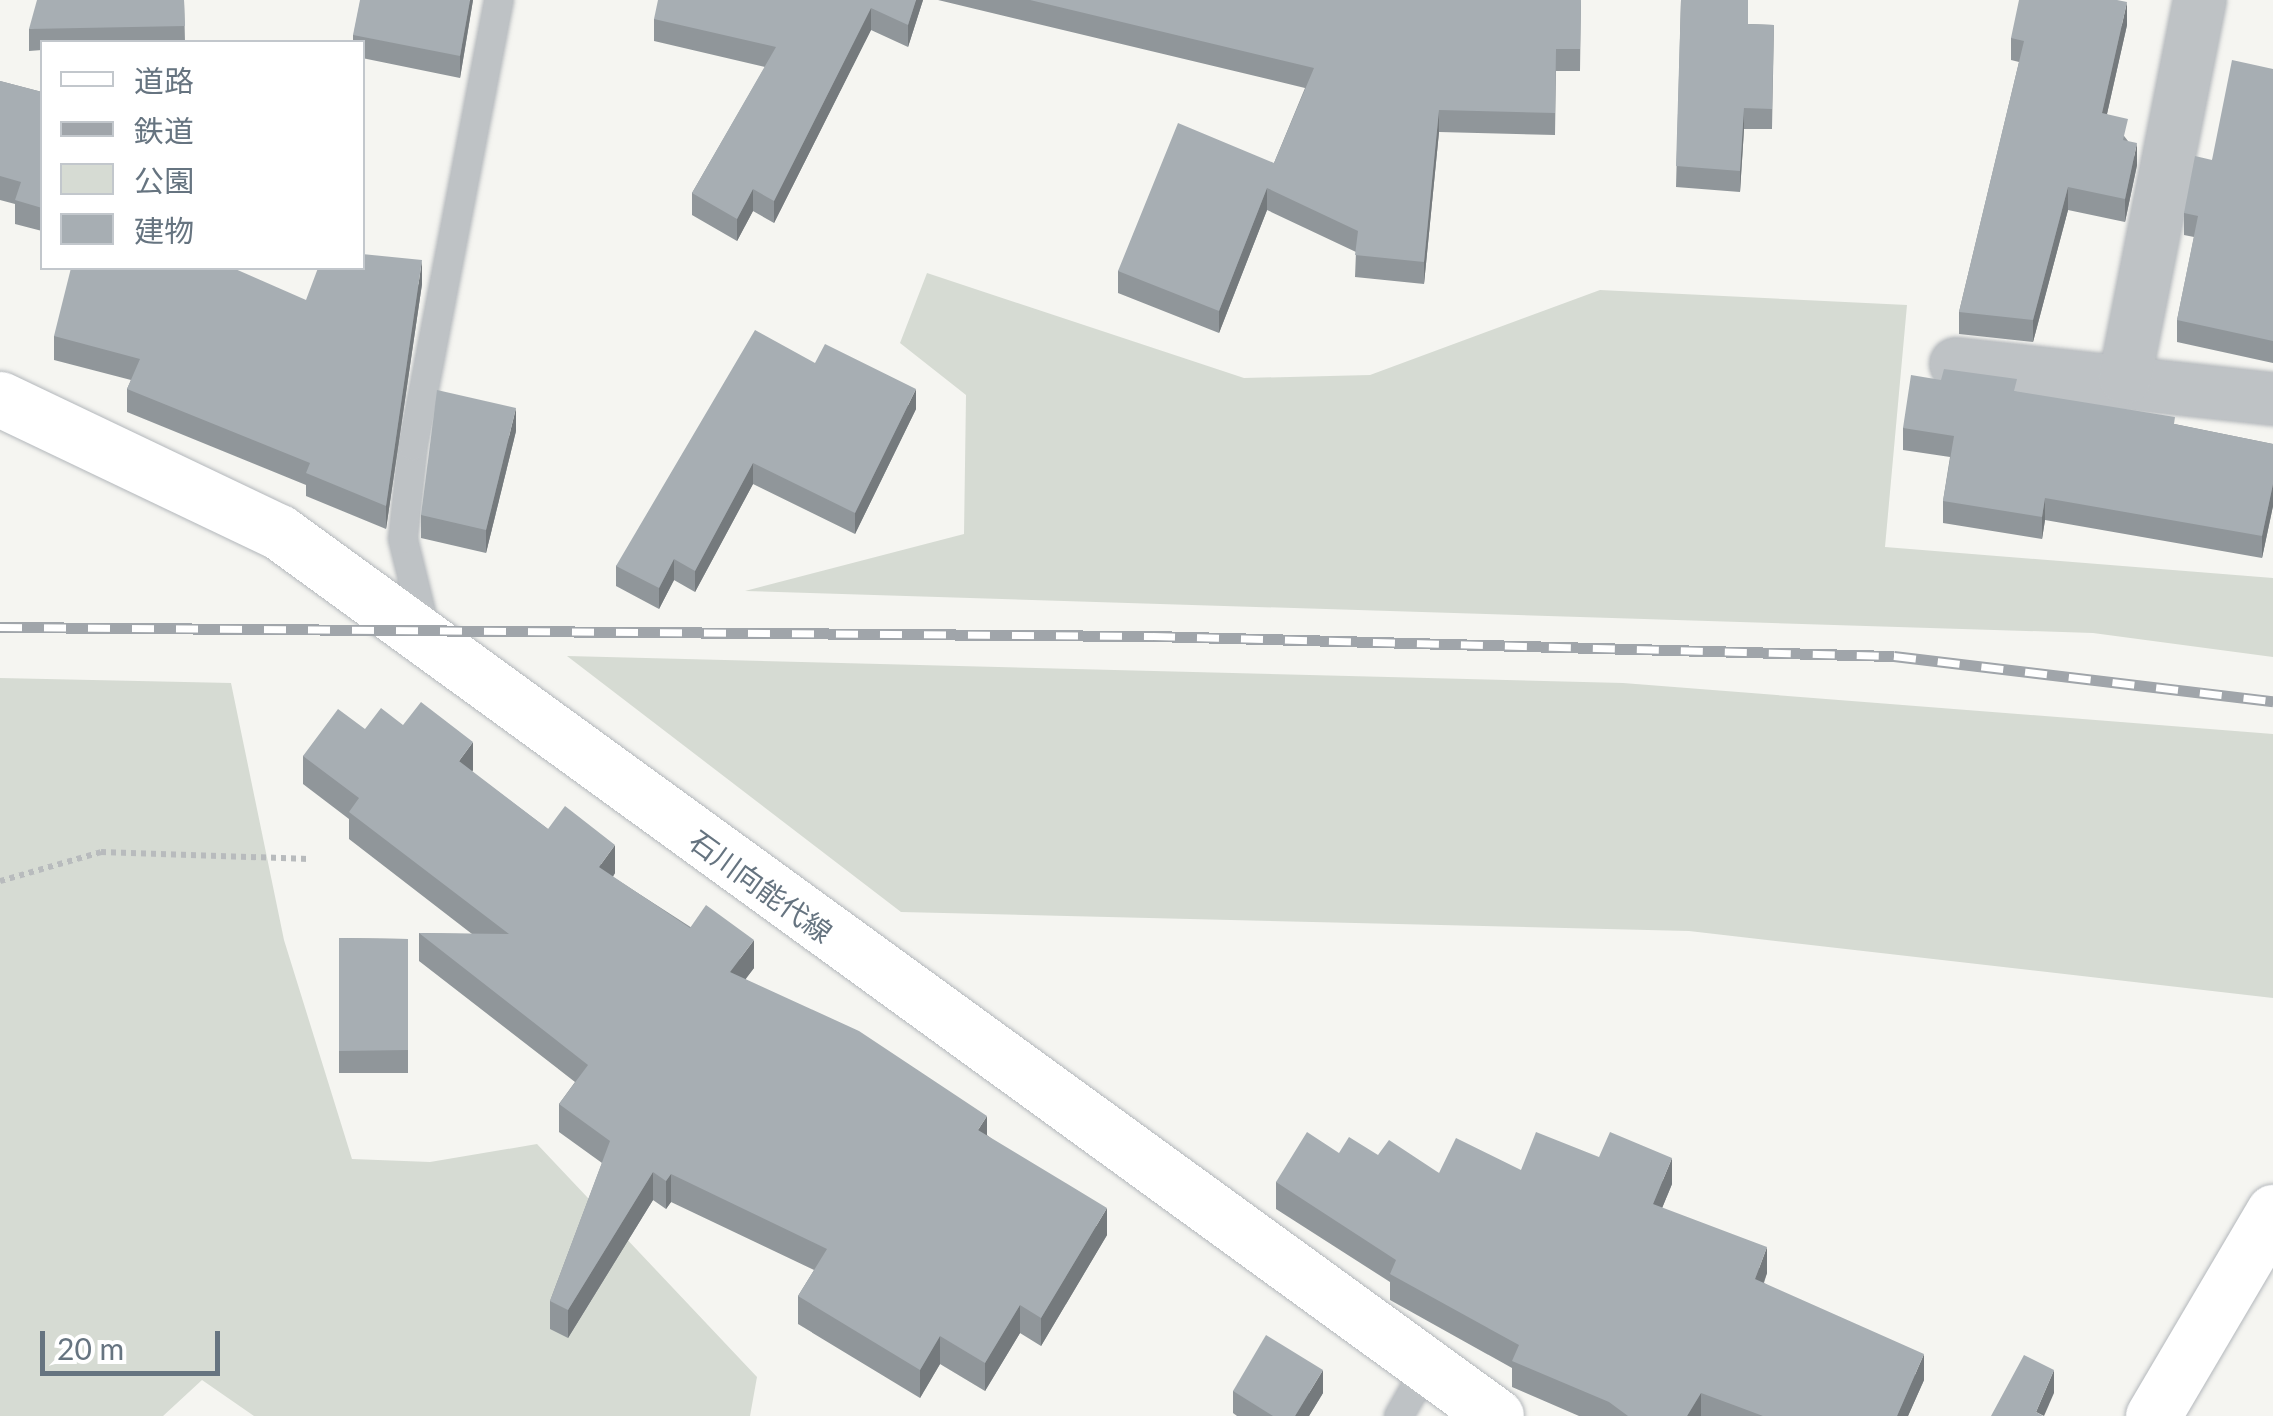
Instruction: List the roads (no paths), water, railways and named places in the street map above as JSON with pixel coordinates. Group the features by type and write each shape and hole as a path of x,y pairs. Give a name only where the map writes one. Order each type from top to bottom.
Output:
{"main road":[{"name":"石川向能代線","path":"0,399 279,532 426,633 1496,1416"},
{"path":"2153,1416 2273,1212"}],"street":[{"path":"2125,378 2200,0"},
{"path":"1956,364 2125,378 2273,399"}],"lane":[{"path":"426,633 404,539 413,446 499,0"},
{"path":"1399,1416 1427,1367"}],"railway":[{"path":"0,627 1153,636 1894,656 2273,701"}]}
